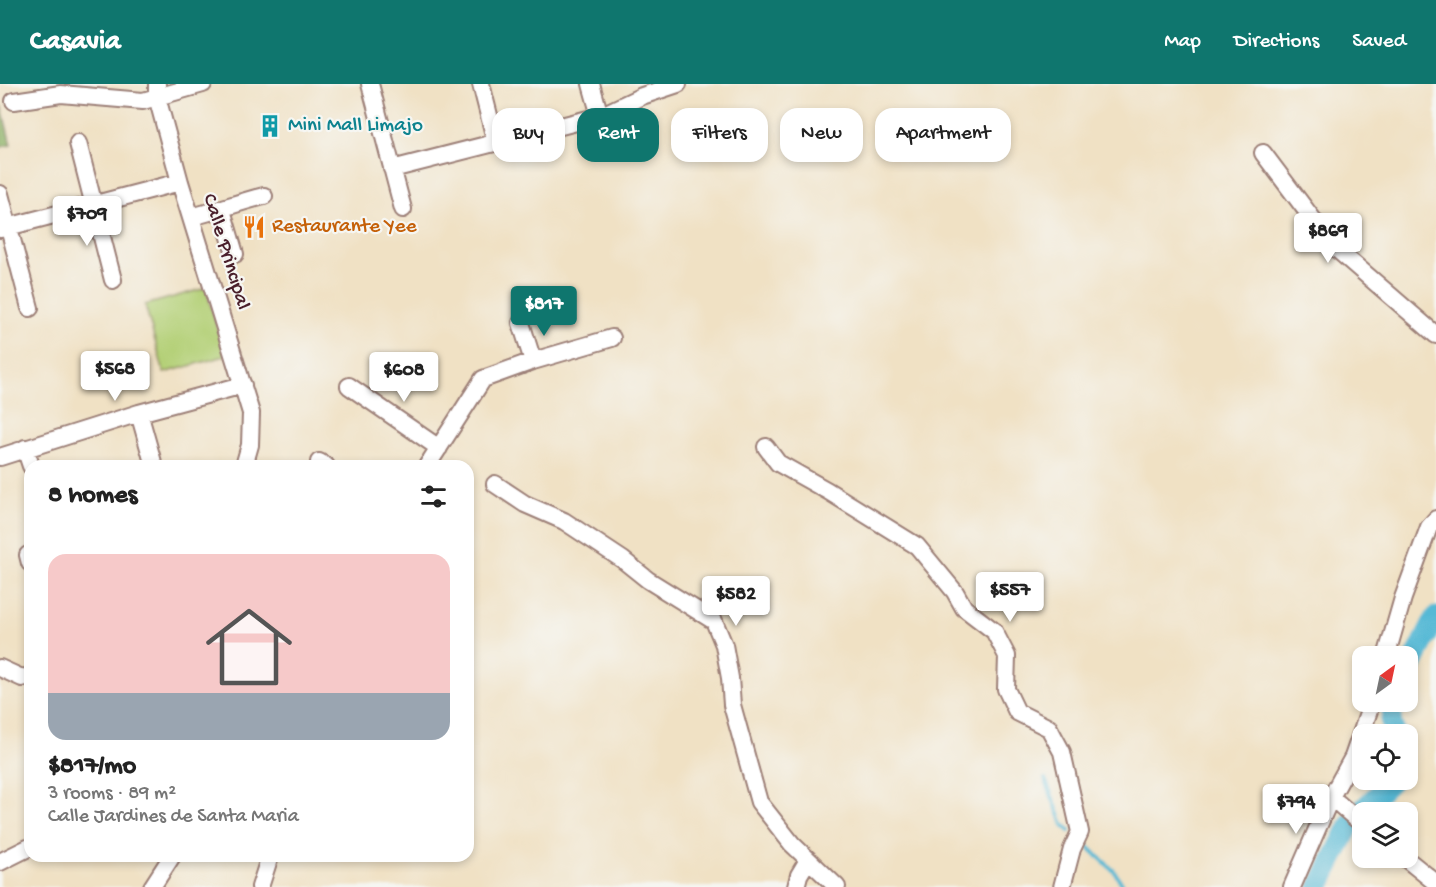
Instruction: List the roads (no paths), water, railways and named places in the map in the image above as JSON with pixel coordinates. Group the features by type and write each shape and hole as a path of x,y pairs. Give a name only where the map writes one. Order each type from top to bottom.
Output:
{"street":[{"path":"14,101 61,94 143,101 154,88 203,84"},
{"path":"370,84 403,209"},
{"path":"481,84 492,127"},
{"path":"591,84 598,108"},
{"path":"617,108 642,96 678,84"},
{"name":"Calle Principal","path":"154,88 180,182 251,413 250,445 245,460"},
{"path":"78,143 113,280"},
{"path":"392,169 492,144"},
{"path":"1263,153 1333,246 1436,335"},
{"path":"4,228 180,182"},
{"path":"0,194 4,228 30,308"},
{"path":"191,217 222,210 232,203 264,196"},
{"path":"222,210 235,254"},
{"path":"521,323 534,361"},
{"path":"431,460 483,379 534,361 612,339"},
{"path":"0,457 139,413 243,385"},
{"path":"349,386 439,448"},
{"path":"139,413 152,460"},
{"path":"766,447 778,463 917,546 955,592 964,609 994,631 1006,656 1006,689 1017,712 1050,728 1062,752 1080,832 1072,849 1062,887"},
{"path":"25,448 29,460"},
{"path":"495,484 525,504 564,521 623,560 648,580 714,621 724,645 732,705 759,802 792,844 837,887"},
{"path":"1389,646 1403,598 1429,527 1436,519"},
{"path":"0,668 24,678"},
{"path":"1292,887 1331,797 1353,758 1369,712"},
{"path":"1331,797 1352,815"},
{"path":"0,862 24,850"},
{"path":"796,887 799,875 808,860"},
{"path":"152,887 168,862"},
{"path":"260,887 268,862"},
{"path":"1417,868 1436,883"}],"waterway":[{"path":"1418,653 1436,617"},
{"path":"1392,712 1392,724"},
{"path":"1045,779 1063,824 1070,831"},
{"path":"1370,802 1382,790"},
{"path":"1319,887 1351,823"},
{"path":"1085,844 1114,871 1124,887"}],"place":[{"name":"Mini Mall Limajo","path":"270,126"},
{"name":"Restaurante Yee","path":"254,227"}]}
